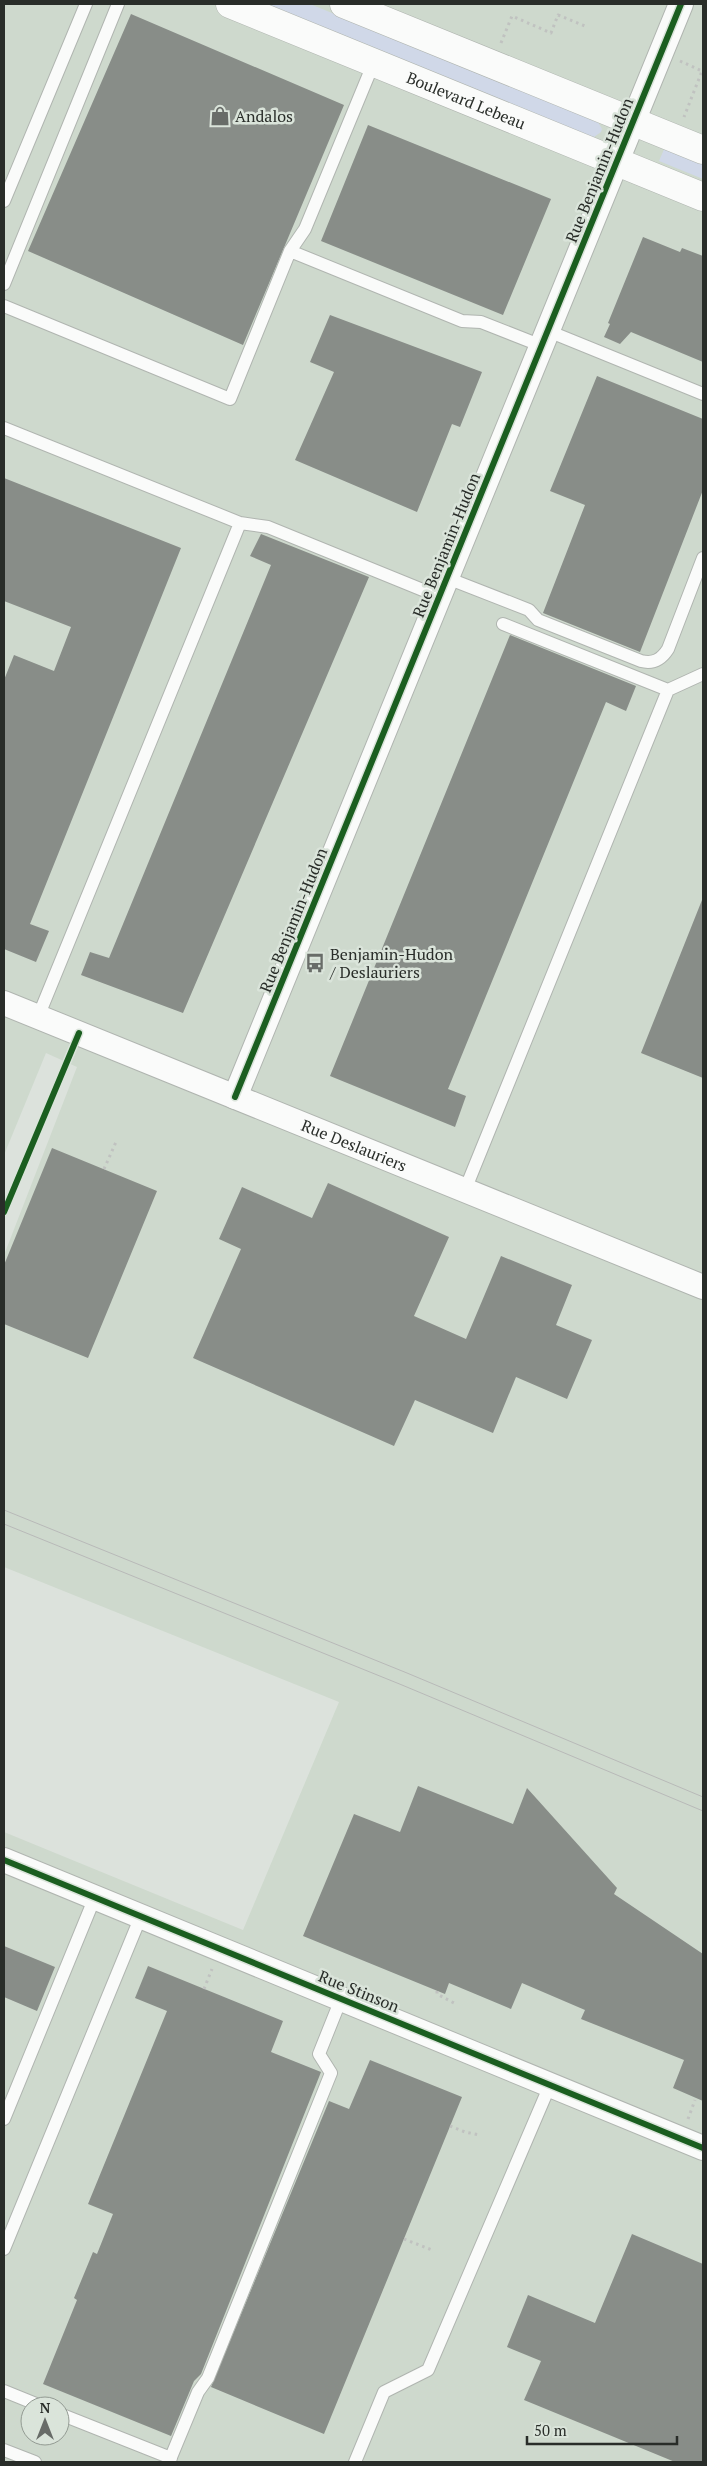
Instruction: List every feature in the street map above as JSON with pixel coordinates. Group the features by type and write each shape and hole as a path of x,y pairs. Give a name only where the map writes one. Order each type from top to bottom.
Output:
{"street":[{"name":"Boulevard Lebeau","path":"230,4 703,197"},
{"path":"344,4 703,150"},
{"name":"Rue Benjamin-Hudon","path":"235,1097 681,4"},
{"name":"Rue Deslauriers","path":"4,1003 703,1287"},
{"name":"Rue Stinson","path":"4,1860 703,2148"}],"lane":[{"path":"4,201 86,4"},
{"path":"4,284 118,4"},
{"path":"4,306 230,399 290,251 305,229 374,62"},
{"path":"290,251 462,321 481,322 545,339 703,394"},
{"path":"4,428 240,523 268,527 444,588 529,610 538,620 641,661 659,660 668,649 703,558"},
{"path":"38,1017 240,523"},
{"path":"503,624 668,690"},
{"path":"465,1190 668,690 703,674"},
{"path":"4,2119 95,1897"},
{"path":"4,2246 141,1916"},
{"path":"70,2418 170,2460 198,2392 208,2378 331,2073 318,2054 341,1999"},
{"path":"355,2462 384,2392 428,2370 550,2085"},
{"path":"4,2391 20,2397"},
{"path":"4,2450 35,2462"}],"path":[{"path":"499,49 512,16 551,33 558,15 585,26"},
{"path":"679,61 703,71 682,122"},
{"path":"104,1169 116,1142"},
{"path":"204,1989 212,1968"},
{"path":"437,1991 437,1994 454,2003"},
{"path":"688,2119 696,2100"},
{"path":"450,2126 465,2132 480,2134"},
{"path":"404,2239 432,2250"}],"shaded area":[{"path":"4,4 703,4 703,2462 4,2462 4,1832 243,1930 339,1702 4,1567 4,1255 77,1067 46,1053 4,1155"},
{"path":"263,4 310,4 598,122 602,129 601,132 594,137 588,136"},
{"path":"665,147 703,163 703,179 659,161"}],"building":[{"path":"131,14 344,105 243,345 28,251"},
{"path":"368,125 551,199 503,315 321,241"},
{"path":"643,237 680,252 682,248 703,256 703,362 631,332 620,344 604,337"},
{"path":"330,315 482,372 460,427 452,424 417,512 295,460 334,372 310,362"},
{"path":"597,376 703,419 703,490 640,652 543,613 585,505 550,491"},
{"path":"4,478 181,548 30,924 49,931 36,962 4,949 4,680 14,655 54,671 71,627 4,601"},
{"path":"261,534 369,577 183,1013 81,975 90,952 109,958 271,565 250,556"},
{"path":"510,635 636,686 626,711 606,702 448,1089 466,1096 455,1127 330,1076"},
{"path":"703,901 703,1078 641,1053"},
{"path":"52,1148 157,1191 88,1358 4,1324 4,1265"},
{"path":"328,1183 449,1237 414,1316 466,1339 501,1256 572,1285 556,1325 592,1340 567,1399 516,1377 493,1433 415,1400 394,1446 193,1358 241,1249 219,1239 242,1187 312,1218"},
{"path":"418,1786 513,1824 527,1788 617,1888 614,1894 703,1954 703,2101 673,2088 684,2060 581,2019 585,2010 522,1983 511,2009 449,1983 445,1994 303,1936 354,1814 400,1832"},
{"path":"4,1946 55,1967 37,2011 4,1997"},
{"path":"148,1966 283,2021 271,2052 321,2072 201,2374 194,2381 171,2436 43,2384 77,2300 74,2298 93,2252 97,2254 113,2214 88,2204 167,2011 135,1998"},
{"path":"370,2060 462,2097 324,2434 211,2387 329,2101 349,2109"},
{"path":"632,2234 703,2264 703,2462 675,2462 524,2400 541,2361 507,2347 528,2295 595,2323"}],"tram line":[{"path":"4,1510 407,1673 703,1797"},
{"path":"4,1524 402,1685 703,1811"}],"cycle path":[{"path":"235,1097 681,4"},
{"path":"4,1212 79,1033"},
{"path":"4,1860 703,2148"}],"place":[{"name":"Andalos","path":"220,116"},
{"name":"Benjamin-Hudon / Deslauriers","path":"315,963"}]}
